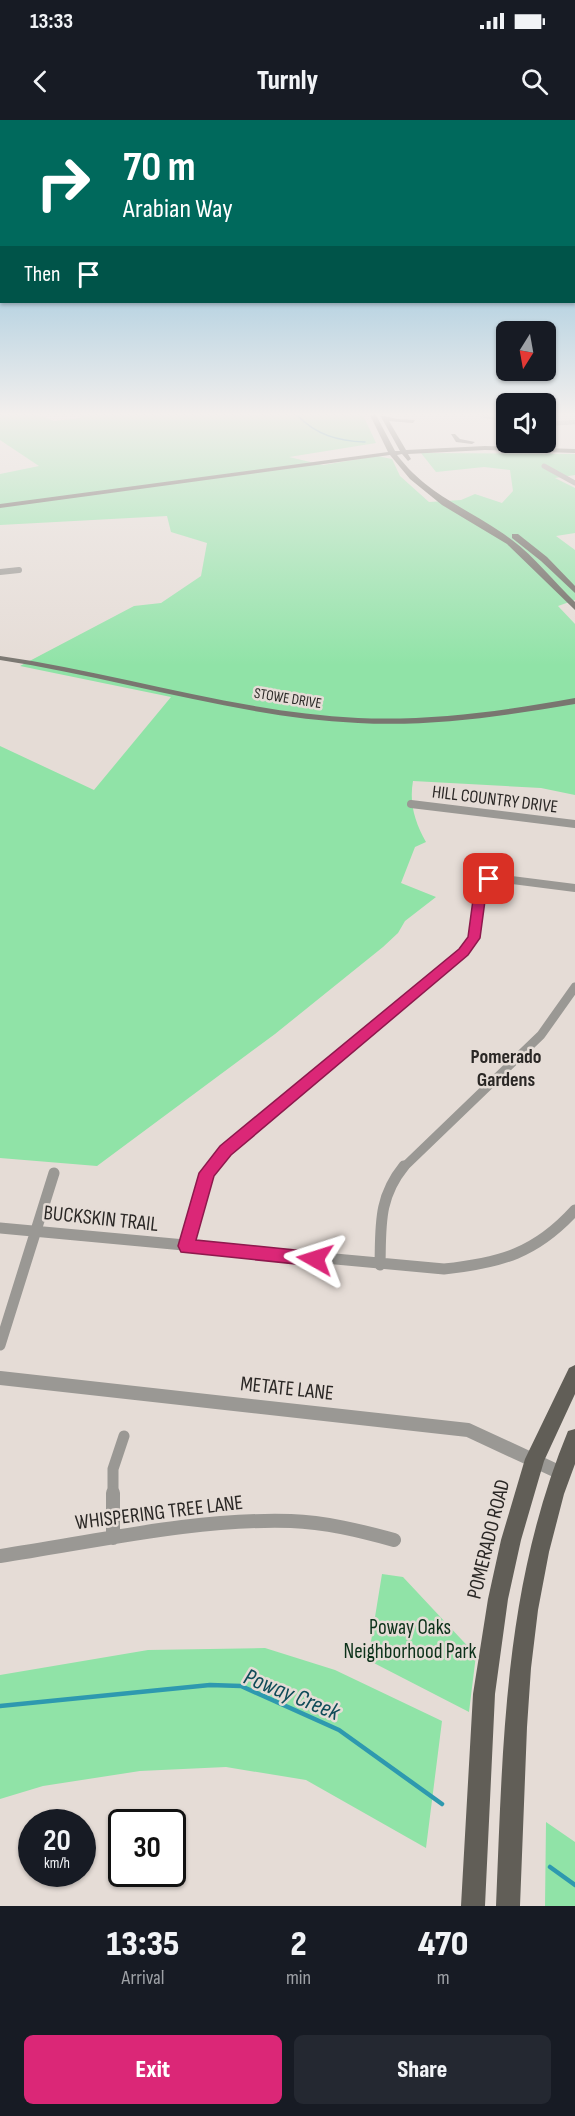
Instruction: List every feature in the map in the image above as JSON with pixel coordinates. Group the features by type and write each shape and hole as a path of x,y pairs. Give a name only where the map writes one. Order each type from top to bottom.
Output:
{"main road":[{"path":"0,501 20,498"},
{"path":"0,506 53,498"},
{"path":"441,498 510,542 575,607"},
{"path":"454,498 521,540 575,591"},
{"name":"STOWE DRIVE","path":"0,658 294,714 347,720 404,722 476,718 575,701"},
{"name":"POMERADO ROAD","path":"473,1906 483,1694 503,1570 535,1459 575,1374"},
{"path":"508,1906 515,1696 519,1661 534,1572 561,1473 575,1438"}],"street":[{"path":"0,572 19,570"},
{"name":"HILL COUNTRY DRIVE","path":"411,804 575,824"},
{"path":"186,1246 207,1173 226,1150 463,952 474,938 484,881 496,878 575,888"},
{"path":"380,1265 382,1206 393,1180 413,1156 541,1035 556,1017 575,987"},
{"path":"0,1345 54,1173"},
{"name":"BUCKSKIN TRAIL","path":"0,1228 380,1265 444,1269 491,1265 532,1248 560,1229 575,1210"},
{"name":"METATE LANE","path":"0,1378 438,1426 481,1434 561,1473"},
{"path":"113,1538 113,1469 124,1436"},
{"name":"WHISPERING TREE LANE","path":"0,1556 242,1521 293,1521 359,1531 394,1540"}],"green space":[{"path":"0,498 425,498 429,502 488,498 502,503 506,498 575,498 575,533 556,536 575,550 575,600 558,606 575,624 575,795 541,788 413,781 414,813 426,842 415,847 401,883 436,897 405,921 398,933 383,947 275,1034 97,1166 0,1158 0,746 94,790 171,697 20,666 134,606 161,603 201,576 207,543 171,532 167,516 0,525"},
{"name":"Poway Oaks Neighborhood Park","path":"382,1574 403,1577 476,1655 469,1712 368,1660"},
{"path":"265,1648 335,1670 442,1721 426,1848 306,1780 226,1767 140,1771 43,1786 0,1799 0,1675 148,1650"},
{"path":"546,1822 575,1842 575,1906 545,1906"}],"waterway":[{"name":"Poway Creek","path":"0,1706 210,1685 241,1686 339,1730 442,1804"},
{"name":"Poway Creek","path":"550,1867 575,1885"}],"district":[{"name":"Pomerado Gardens","path":"506,1068"}],"route":[{"path":"315,1259 186,1246 196,1203 207,1173 226,1150 294,1096 463,952 474,938 482,885 489,879"}]}
